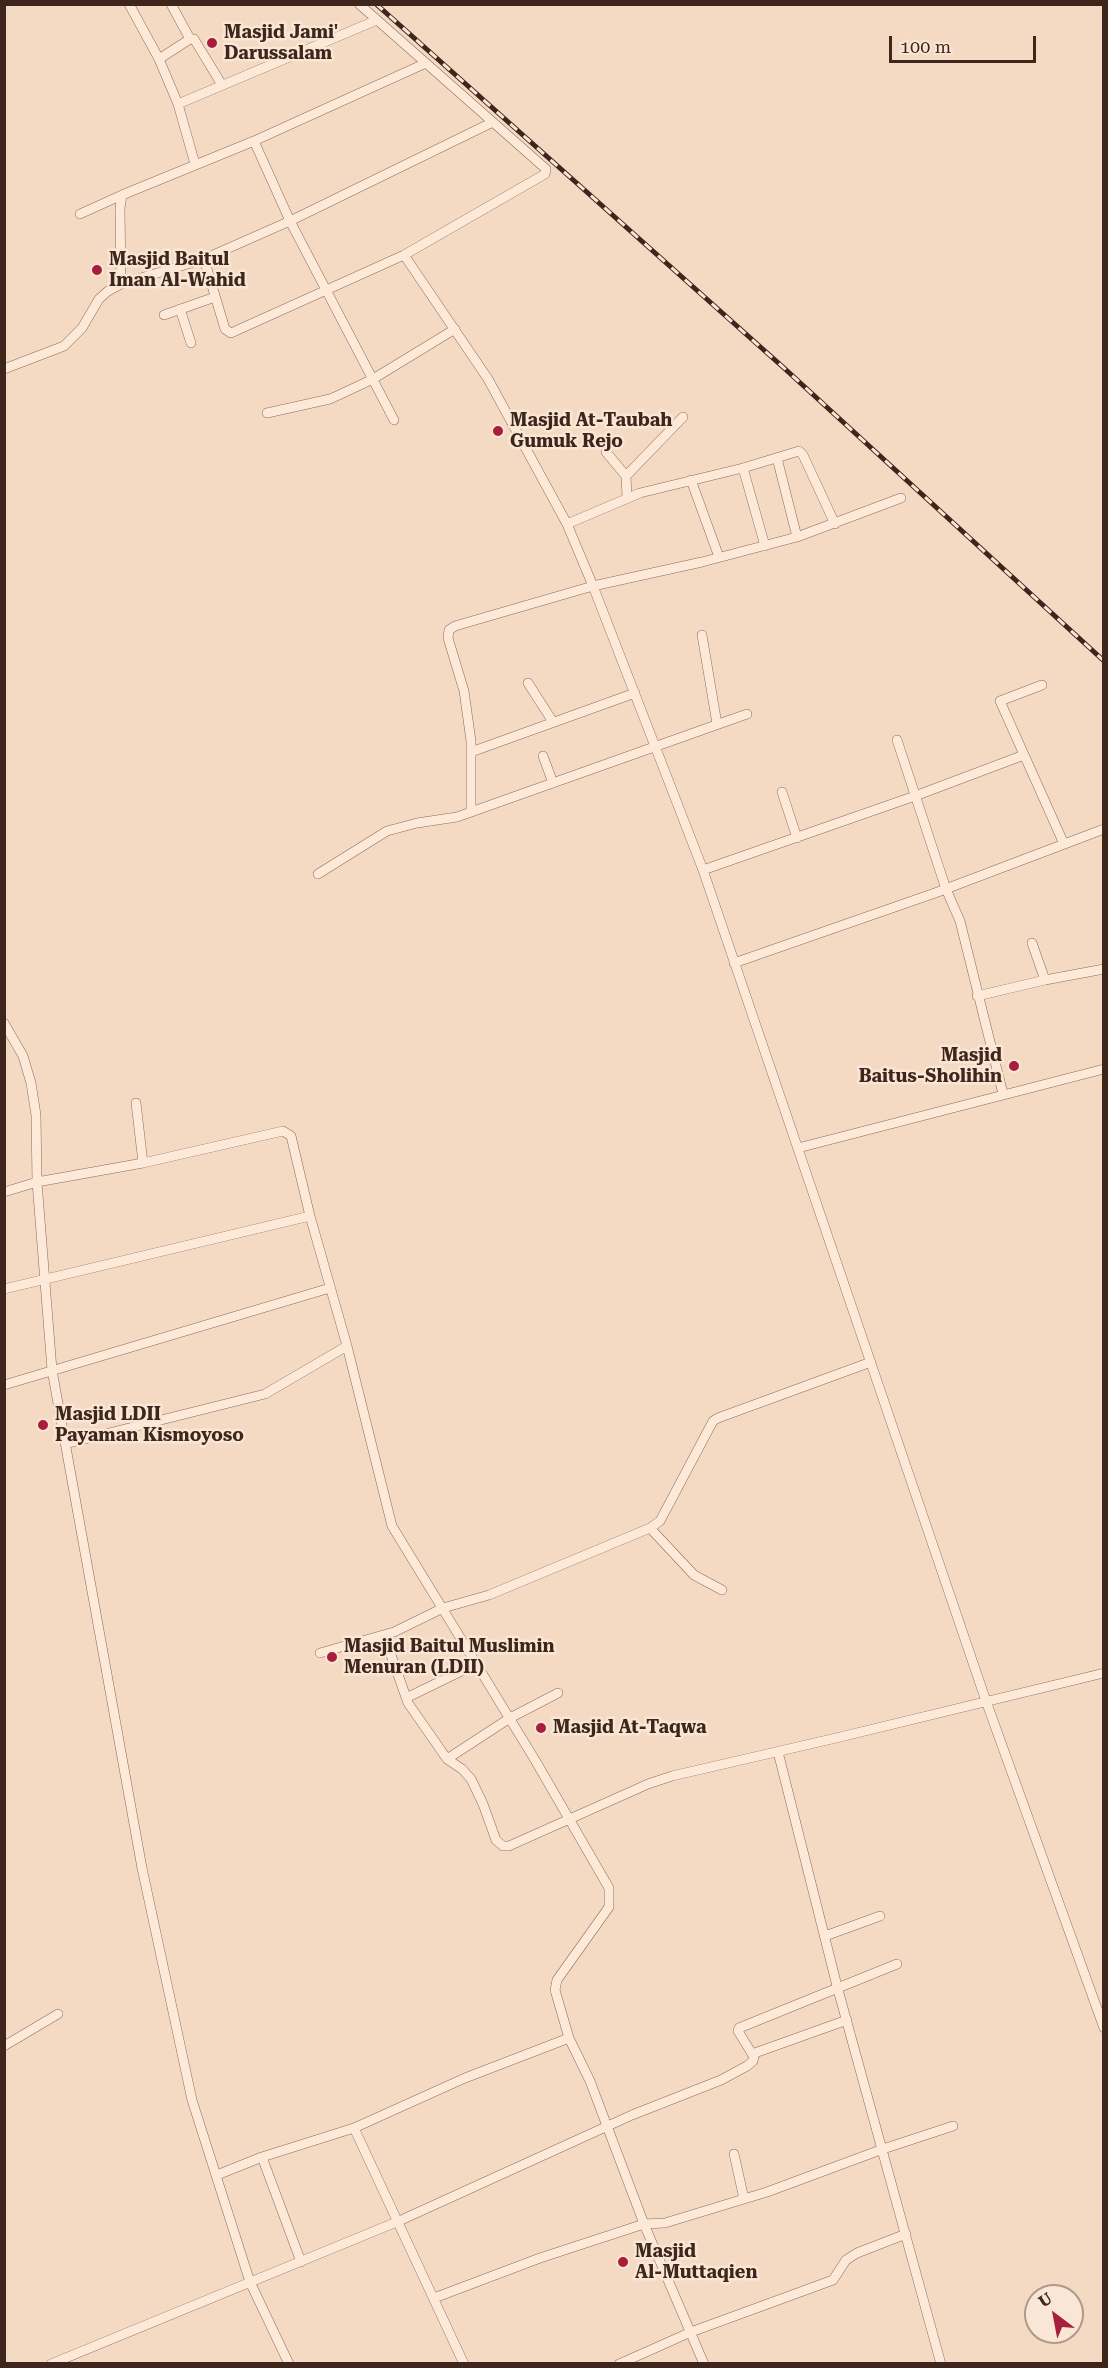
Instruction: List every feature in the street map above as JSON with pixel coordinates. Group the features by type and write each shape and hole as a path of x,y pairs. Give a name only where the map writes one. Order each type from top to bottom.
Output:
{"street":[{"path":"129,4 159,59 178,104 195,164"},
{"path":"171,4 190,39"},
{"path":"206,258 215,297 228,332 231,333 404,255 545,174 546,169 359,4"},
{"path":"178,104 377,20"},
{"path":"159,59 190,39 196,40 222,85"},
{"path":"80,214 254,141 426,63"},
{"path":"4,369 64,346 82,328 99,299 121,284 218,253 493,122"},
{"path":"254,141 290,220 394,420"},
{"path":"121,284 120,208 122,195"},
{"path":"404,255 488,380 567,524 593,585 703,870 986,1701 1104,2028"},
{"path":"164,315 215,297"},
{"path":"180,309 191,343"},
{"path":"267,413 330,399 373,379 455,329"},
{"path":"626,476 683,417"},
{"path":"606,452 626,476 627,497"},
{"path":"567,524 627,497 801,453 835,524"},
{"path":"777,458 797,537"},
{"path":"743,468 765,546"},
{"path":"691,480 719,557"},
{"path":"471,811 471,752 464,691 448,638 449,630 455,626 593,585 797,537 901,498"},
{"path":"702,635 717,724"},
{"path":"528,683 553,722"},
{"path":"1042,685 1000,701 1064,844"},
{"path":"471,752 635,693"},
{"path":"318,874 387,831 417,823 457,817 747,714"},
{"path":"897,740 946,889 960,921 1003,1094"},
{"path":"703,870 915,796 1024,755"},
{"path":"543,756 553,783"},
{"path":"782,792 797,838"},
{"path":"734,963 946,889 1104,829"},
{"path":"1032,943 1045,980"},
{"path":"977,996 1104,969"},
{"path":"4,1023 23,1056 32,1083 36,1115 37,1182 43,1281 52,1370 85,1565 107,1672 142,1868 188,2085 250,2282 289,2364"},
{"path":"798,1148 1104,1069"},
{"path":"135,1103 143,1163"},
{"path":"4,1192 37,1182 143,1163 283,1131 288,1133 292,1140 310,1216 347,1346 392,1526 510,1718 606,1882 610,1894 606,1912 555,1984 569,2038 608,2126 644,2224 704,2364"},
{"path":"4,1289 310,1216"},
{"path":"4,1385 330,1288"},
{"path":"65,1444 265,1394 347,1346"},
{"path":"320,1653 384,1635 443,1608 489,1595 650,1528 660,1521 709,1426 718,1418 872,1362"},
{"path":"650,1528 694,1575 722,1590"},
{"path":"384,1635 406,1698 447,1759 462,1769 471,1779 483,1803 496,1840 502,1846 516,1844 568,1819 672,1776 1104,1673"},
{"path":"406,1698 476,1664"},
{"path":"447,1759 510,1718 558,1693"},
{"path":"778,1752 837,1986 941,2364"},
{"path":"825,1936 880,1916"},
{"path":"51,2364 399,2221 608,2126 738,2071 752,2064 754,2057 738,2031 739,2028 837,1986 897,1964"},
{"path":"4,2046 58,2014"},
{"path":"752,2054 847,2020"},
{"path":"217,2175 262,2157 354,2128 465,2078 569,2038"},
{"path":"434,2298 540,2258 644,2224 665,2223 744,2199 953,2126"},
{"path":"354,2128 464,2364"},
{"path":"734,2154 744,2199"},
{"path":"262,2157 301,2262"},
{"path":"619,2364 691,2332 834,2280 846,2260 857,2253 906,2234"}],"railway":[{"path":"376,4 784,368 1104,661"}],"place":[{"name":"Masjid Jami' Darussalam","path":"212,43"},
{"name":"Masjid Baitul Iman Al-Wahid","path":"97,270"},
{"name":"Masjid At-Taubah Gumuk Rejo","path":"498,431"},
{"name":"Masjid Baitus-Sholihin","path":"1014,1066"},
{"name":"Masjid LDII Payaman Kismoyoso","path":"43,1425"},
{"name":"Masjid Baitul Muslimin Menuran (LDII)","path":"332,1657"},
{"name":"Masjid At-Taqwa","path":"541,1728"},
{"name":"Masjid Al-Muttaqien","path":"623,2262"}]}
